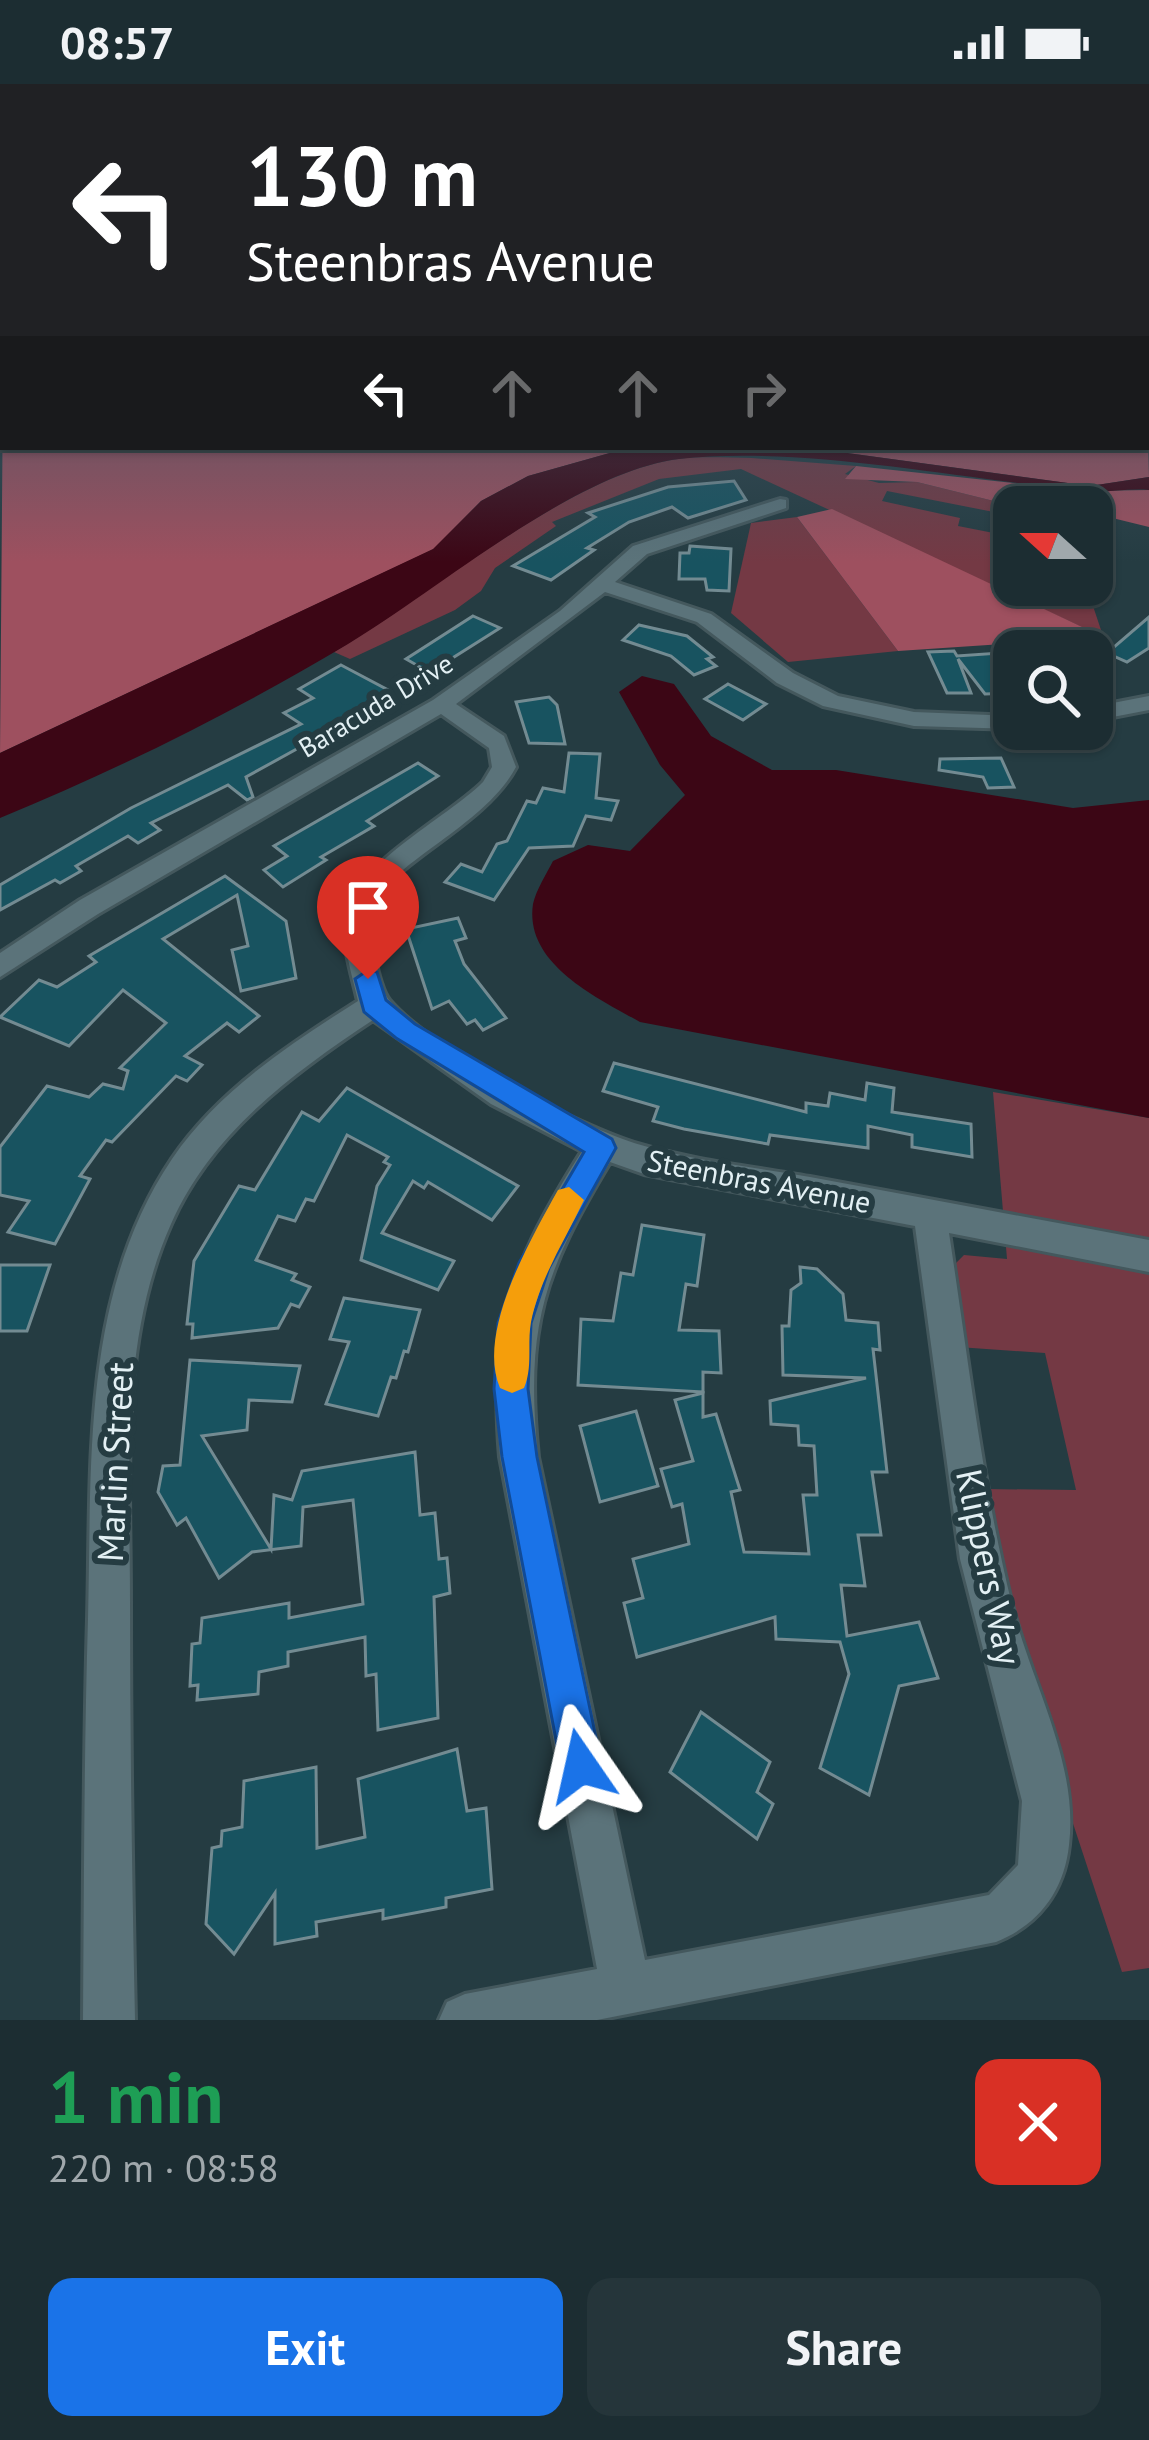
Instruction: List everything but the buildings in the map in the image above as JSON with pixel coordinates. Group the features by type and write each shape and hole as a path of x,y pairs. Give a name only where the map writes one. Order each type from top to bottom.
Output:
{"street":[{"name":"Baracuda Drive","path":"0,967 89,908 441,705 567,615 655,542 780,504"},
{"path":"600,584 704,618 785,678 831,701 914,719 993,722"},
{"path":"1113,710 1149,703"},
{"path":"374,1005 360,936 362,901 384,870 483,799 505,766 502,749 490,736 441,705"},
{"name":"Steenbras Avenue","path":"374,1005 406,1031 602,1148 1149,1256"},
{"name":"Marlin Street","path":"109,2020 111,1490 116,1374 126,1318 159,1215 182,1172 216,1127 296,1055 374,1005"},
{"path":"465,2020 626,1987 519,1457 511,1389 515,1323 535,1263 602,1148"},
{"name":"Klippers Way","path":"626,1987 996,1918 1016,1908 1034,1887 1045,1858 1047,1823 1032,1746 991,1607 930,1216"}],"shaded area":[{"path":"2,450 620,450 528,476 481,501 434,549 0,753"},
{"path":"620,450 825,450 1090,486 1047,486 777,456 679,459 638,468 552,509 348,644 263,692 134,759 0,818 0,753 433,549 481,501 528,476"},
{"path":"825,450 1148,450 1149,477 1090,486"},
{"path":"706,457 856,466 845,474 879,483 917,482 993,501 993,512 887,491 882,501 960,518 958,526 993,533 993,586 741,469 659,479 552,522 556,526 495,568 481,591 455,610 350,659 334,652 502,540 592,487 636,469"},
{"path":"856,466 1040,486 993,486 993,501 917,482 845,479"},
{"path":"1149,477 1149,490 1113,491 1113,486 1090,486"},
{"path":"1149,490 1149,527 1113,518 1113,491"},
{"path":"832,509 993,584 993,606 1039,606 1090,630 993,630 993,645 898,651 797,517"},
{"path":"797,517 898,651 788,662 731,613 751,523"},
{"path":"1037,606 1093,606 1101,630 1089,630"},
{"path":"642,676 674,684 711,736 772,770 836,770 1073,808 1149,800 1149,1118 640,1022 567,977 540,944 533,925 534,899 553,861 588,845 630,851 685,795 660,765 619,692"},
{"path":"993,1092 1149,1118 1149,1968 1122,1972 1027,1684 983,1489 1076,1490 1045,1353 958,1347 949,1270 964,1255 1007,1259"}],"slow traffic":[{"path":"512,1376 515,1323 535,1263 569,1200"}],"route":[{"path":"368,979 374,1005 406,1031 602,1148 535,1263 515,1323 511,1389 519,1457 581,1766"}]}
